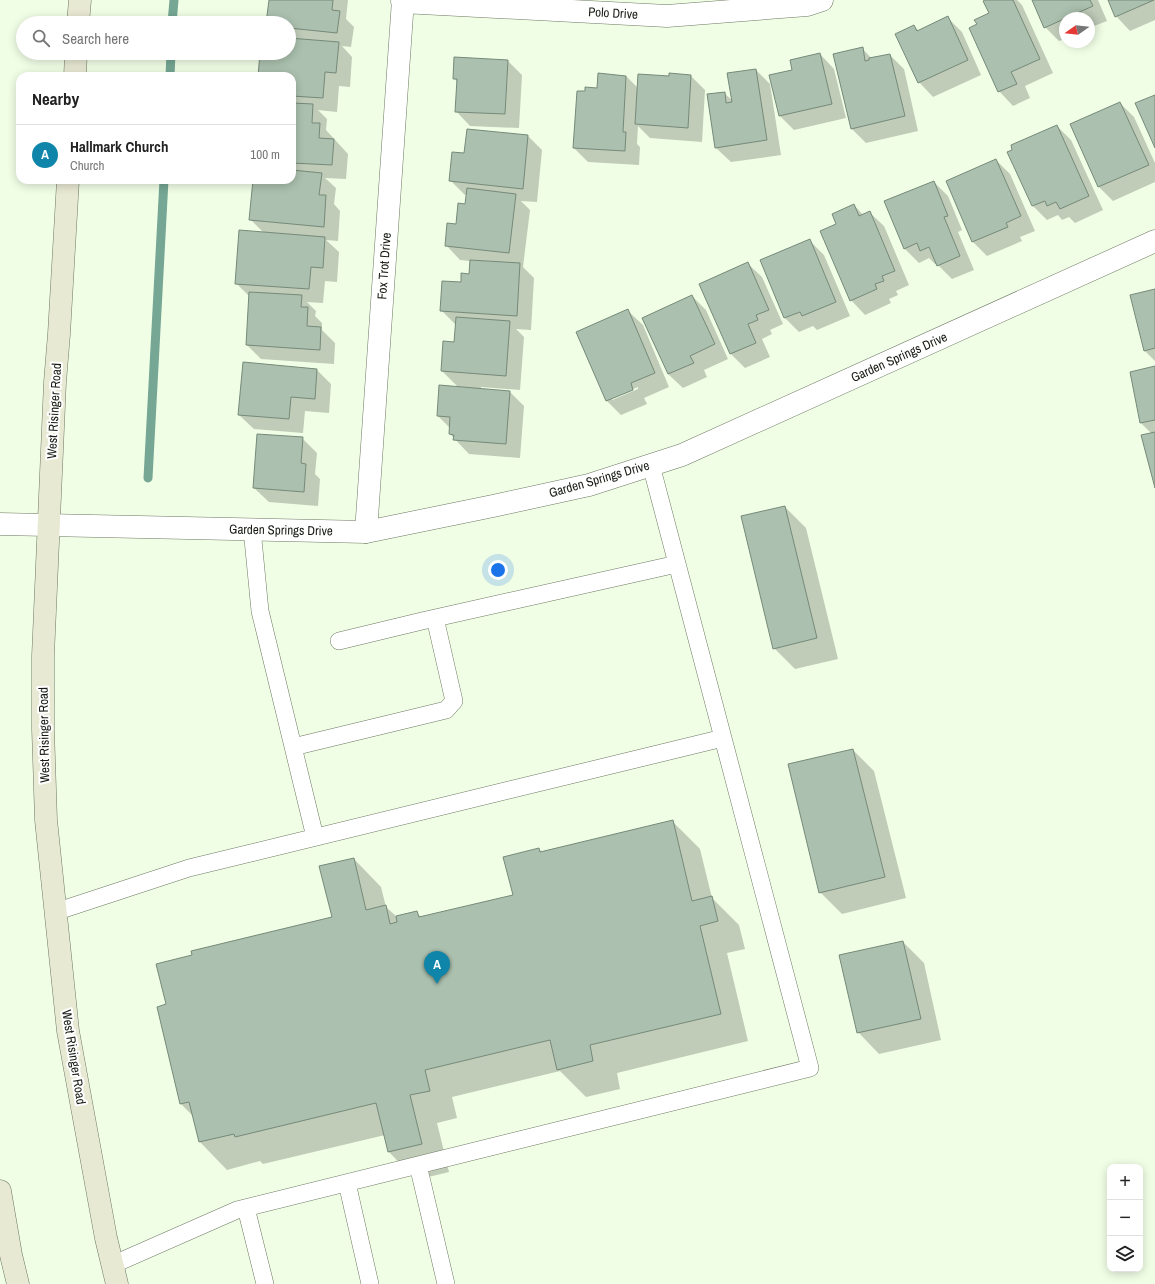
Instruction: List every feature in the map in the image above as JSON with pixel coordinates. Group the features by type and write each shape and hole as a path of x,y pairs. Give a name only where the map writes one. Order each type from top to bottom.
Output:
{"main road":[{"path":"79,16 80,0"},
{"path":"75,72 76,60"},
{"name":"West Risinger Road","path":"68,184 55,382 43,656 43,729 46,820 68,1031 114,1274"},
{"path":"0,1191 5,1256 18,1284"}],"street":[{"name":"Polo Drive","path":"402,1 667,16 808,5 822,0"},
{"name":"Fox Trot Drive","path":"366,532 402,1"},
{"name":"Garden Springs Drive","path":"0,524 366,532 589,485 682,455 1155,241"}],"lane":[{"path":"114,1274 230,1213 246,1208 810,1068 651,465"},
{"path":"252,529 260,611 315,837"},
{"path":"338,641 677,564"},
{"path":"293,747 446,710 454,701 435,618"},
{"path":"55,912 189,868 723,738"},
{"path":"418,1166 446,1284"},
{"path":"347,1183 370,1284"},
{"path":"246,1208 265,1284"}],"building":[{"path":"269,0 333,0 332,10 340,11 337,33 296,29 296,16 267,16"},
{"path":"1013,0 1040,59 1011,72 1017,84 998,92 969,28 977,24 974,20 989,13 983,1"},
{"path":"1032,0 1090,0 1093,6 1080,12 1059,12 1059,21 1044,28"},
{"path":"1108,0 1154,0 1115,17"},
{"path":"948,16 968,60 918,83 895,34 914,25 917,31"},
{"path":"296,39 339,42 336,73 325,72 323,98 296,96 296,72 258,72 259,60 296,60"},
{"path":"863,47 865,61 869,60 869,58 890,54 905,116 851,129 833,54"},
{"path":"820,53 832,104 779,116 769,75 792,70 790,60"},
{"path":"454,57 508,60 505,114 455,112 457,79 453,79"},
{"path":"756,69 767,140 715,148 707,94 725,92 726,103 732,102 727,73"},
{"path":"598,73 626,76 623,132 626,132 625,151 573,148 577,91 585,91 585,87 597,88"},
{"path":"669,73 691,75 688,128 635,124 638,74 669,76"},
{"path":"1155,95 1155,148 1135,103"},
{"path":"1120,102 1149,165 1098,187 1070,124"},
{"path":"296,103 313,104 312,123 320,123 319,138 334,139 332,165 296,163"},
{"path":"1057,125 1089,196 1060,209 1056,202 1047,206 1045,201 1032,206 1007,152 1012,150 1011,145"},
{"path":"467,129 528,135 523,189 449,181 452,152 464,153"},
{"path":"996,159 1021,216 1006,223 1008,227 972,242 946,181"},
{"path":"296,170 322,173 319,195 326,195 324,227 249,220 253,184 296,184"},
{"path":"934,181 948,216 944,217 960,256 937,266 929,247 920,251 917,243 904,249 884,201"},
{"path":"467,188 516,194 509,253 445,246 447,223 456,224 458,203 465,204"},
{"path":"854,204 859,216 870,211 895,271 882,276 884,281 875,284 877,289 850,301 820,231 836,224 832,214"},
{"path":"239,230 325,237 323,268 311,267 309,289 235,284"},
{"path":"810,239 836,302 802,316 800,312 784,318 760,260"},
{"path":"470,260 520,263 517,316 440,311 442,281 461,282 461,273 469,274"},
{"path":"748,262 769,310 756,315 758,320 748,324 756,343 730,354 699,284"},
{"path":"1155,289 1155,348 1144,351 1130,295"},
{"path":"249,292 302,295 301,307 308,307 307,326 321,327 320,350 246,345"},
{"path":"692,295 715,344 690,356 694,363 668,374 642,318"},
{"path":"628,309 655,373 631,383 633,390 606,401 576,332"},
{"path":"456,317 510,321 506,376 441,371 443,341 454,342"},
{"path":"243,362 317,369 315,399 291,397 289,419 238,415"},
{"path":"1155,366 1155,420 1140,423 1130,372"},
{"path":"439,385 510,391 506,444 453,440 454,435 449,434 450,417 437,416"},
{"path":"1155,432 1155,488 1141,435"},
{"path":"257,434 303,437 301,463 306,464 304,492 253,488"},
{"path":"785,506 817,638 773,649 741,516"},
{"path":"853,749 885,877 819,893 788,764"},
{"path":"673,820 692,901 712,896 718,921 700,926 721,1014 590,1045 593,1061 557,1070 550,1040 425,1070 430,1091 410,1095 422,1144 388,1152 376,1103 235,1137 234,1134 199,1142 189,1102 180,1104 157,1007 166,1004 156,964 192,955 191,951 332,917 319,866 354,858 366,910 386,905 390,924 397,922 396,916 417,911 419,917 513,895 503,857 539,848 540,852"},
{"path":"903,941 921,1019 857,1033 839,955"}],"waterway":[{"path":"173,16 174,0"},
{"path":"170,72 171,60"},
{"path":"148,478 164,184"}],"place":[{"name":"Hallmark Church","path":"437,984"}]}
